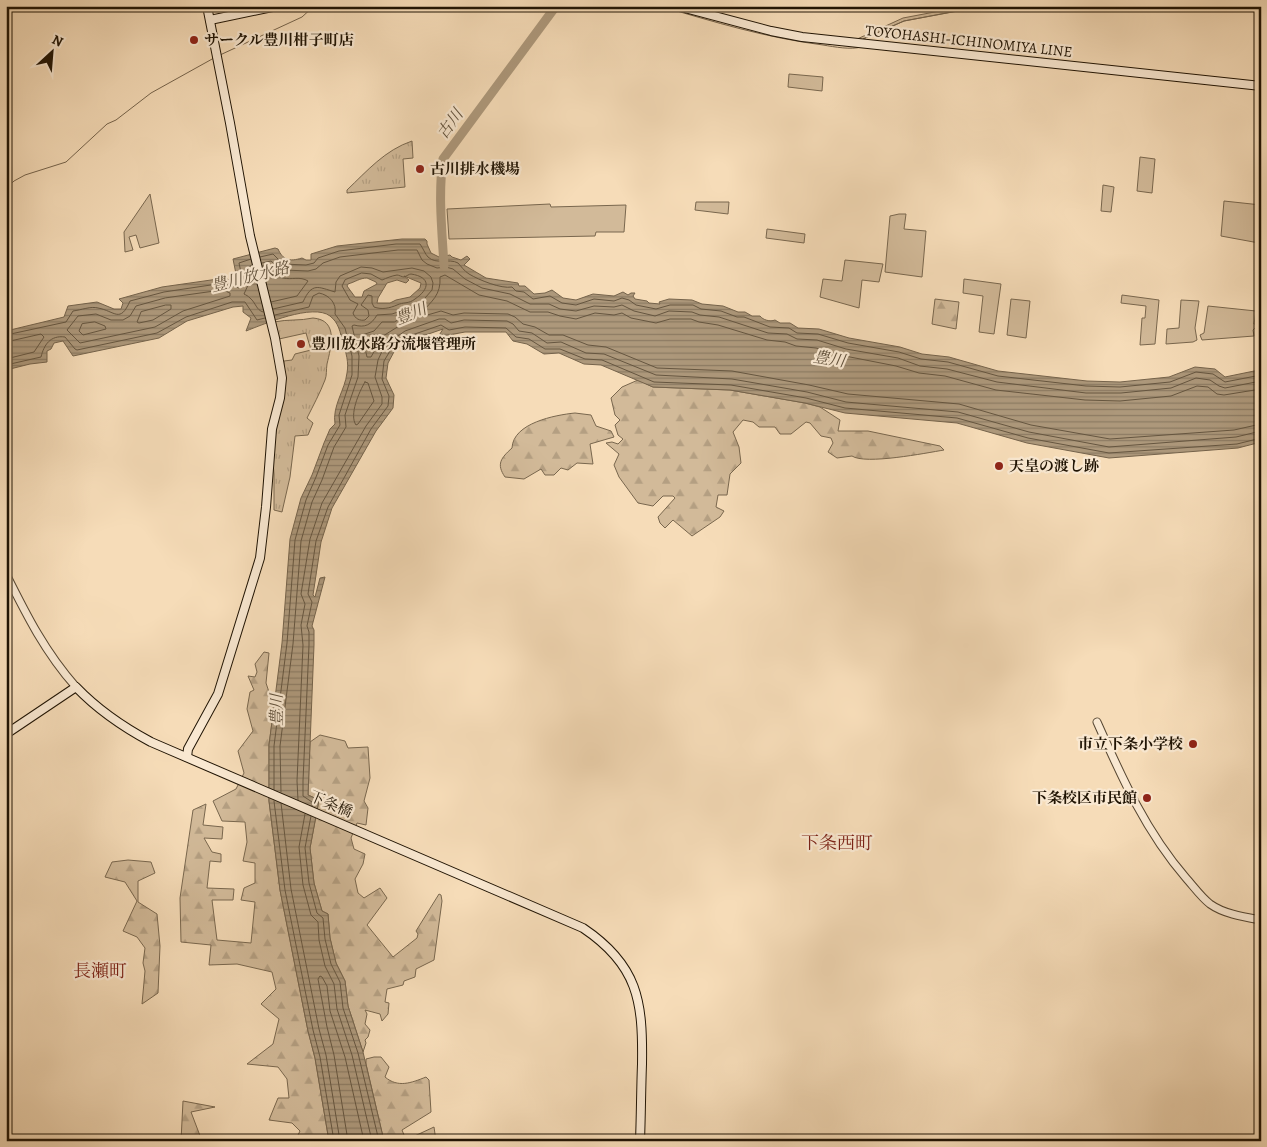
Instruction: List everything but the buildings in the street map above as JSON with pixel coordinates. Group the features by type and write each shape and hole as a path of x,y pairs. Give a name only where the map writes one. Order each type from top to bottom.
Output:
{"main road":[{"path":"6,734 76,687 121,725 151,742 187,757 188,749 218,694 260,558 272,429 282,378 275,338 253,247 207,6"},
{"path":"210,20 277,6"},
{"name":"TOYOHASHI-ICHINOMIYA LINE","path":"677,6 771,31 802,37 1261,86"},
{"name":"下条橋","path":"187,757 583,928 597,937 620,961 635,989 640,1006 642,1032 640,1141"}],"street":[{"path":"6,574 37,636 76,687"},
{"path":"1097,722 1137,806 1155,838 1174,864 1210,904 1229,913 1261,920"}],"green space":[{"path":"966,6 983,6 904,21 862,41 855,40 903,18"},
{"path":"789,74 823,77 822,91 788,87"},
{"path":"412,141 413,158 403,159 405,187 347,193 347,190 385,155"},
{"path":"1140,157 1155,159 1152,193 1137,191"},
{"path":"1103,185 1114,187 1111,212 1101,211"},
{"path":"150,194 159,243 140,248 136,235 129,237 133,250 125,252 124,232"},
{"path":"1224,201 1261,205 1259,243 1221,236"},
{"path":"696,202 729,202 728,214 695,210"},
{"path":"550,204 551,207 626,205 624,232 596,232 595,236 449,239 447,209"},
{"path":"906,214 904,229 926,231 922,277 885,272 890,216"},
{"path":"767,229 805,234 804,243 766,238"},
{"path":"845,260 883,264 879,282 862,280 859,308 820,297 823,279 842,281"},
{"path":"964,279 1001,284 994,334 979,332 983,296 963,293"},
{"path":"1122,295 1159,300 1155,344 1140,345 1142,318 1145,318 1146,306 1121,303"},
{"path":"935,299 959,302 956,329 932,324"},
{"path":"1011,299 1030,301 1026,338 1007,335"},
{"path":"1181,300 1199,301 1195,328 1197,340 1166,344 1167,329 1179,328"},
{"path":"1208,306 1256,311 1254,324 1259,324 1253,330 1254,336 1202,340 1200,335 1204,333"},
{"path":"313,318 321,320 330,329 331,343 326,376 307,418 313,423 308,435 295,436 290,477 282,512 274,510 272,450 284,382 284,361 292,360 295,354 311,350 306,333 279,339 274,322"},
{"path":"638,380 653,387 730,390 805,403 820,407 840,420 838,431 868,431 940,446 944,450 882,459 852,456 837,458 828,452 833,443 831,438 821,436 810,423 806,422 791,434 780,434 775,427 759,427 753,422 743,420 733,432 739,447 741,463 730,474 727,495 718,495 716,507 724,511 720,517 692,536 673,520 665,528 660,523 658,517 675,498 673,496 663,496 653,506 638,503 619,477 614,465 619,454 606,443 618,444 623,439 618,435 615,425 620,420 615,415 611,398 622,387"},
{"path":"575,413 591,415 596,426 611,431 614,437 590,444 593,464 577,463 568,470 561,468 554,475 545,475 541,469 524,479 505,477 500,465 501,461 512,448 514,439 519,432 527,426 547,418"},
{"path":"264,652 269,653 266,683 274,707 269,745 269,801 280,890 315,1058 329,1141 295,1141 300,1131 292,1123 269,1120 278,1098 289,1098 287,1079 278,1067 247,1064 273,1044 279,1019 261,1004 276,989 272,972 237,964 209,965 211,945 181,942 180,898 193,810 206,804 203,825 223,827 222,839 204,838 212,852 221,854 221,862 210,861 207,888 234,889 233,900 212,900 217,940 251,943 255,902 241,900 244,888 255,883 255,863 243,861 247,842 245,822 222,821 213,801 236,789 244,773 238,751 253,731 247,709 250,692 254,690 248,676 255,677 257,672 255,664"},
{"path":"320,735 345,741 348,748 368,747 370,778 364,801 368,808 366,825 357,823 351,838 354,849 365,854 363,864 355,879 358,893 364,898 380,888 387,898 367,925 393,957 417,938 418,934 416,931 439,894 442,901 434,960 416,969 415,977 404,981 403,985 387,989 385,1002 389,1003 388,1014 382,1021 380,1014 365,1010 367,1014 365,1024 370,1030 365,1040 363,1052 348,1006 345,981 336,963 330,938 328,914 322,911 314,883 310,848 319,800 308,795 310,742"},
{"path":"128,860 151,862 155,873 138,881 138,902 157,914 160,946 158,993 142,1004 145,948 137,937 123,931 137,901 125,882 105,877 112,862"},
{"path":"381,1057 389,1067 385,1077 390,1080 410,1083 426,1077 429,1080 431,1112 402,1130 406,1140 434,1127 436,1141 384,1141 366,1064 366,1059"},
{"path":"183,1101 215,1107 191,1112 202,1141 181,1141"}],"water":[{"path":"402,239 425,239 431,253 439,257 450,255 461,260 467,256 470,259 464,265 486,278 518,283 519,286 525,286 534,294 552,290 563,298 576,300 593,294 614,296 623,292 628,295 635,293 633,296 635,299 649,303 660,304 659,302 669,299 692,300 702,304 723,306 771,321 790,323 798,328 819,329 849,338 900,347 922,354 949,357 998,371 1087,381 1120,382 1169,377 1195,367 1215,369 1225,377 1259,370 1261,372 1261,442 1238,448 1109,458 1027,443 957,423 845,413 805,403 730,390 653,387 601,365 584,364 559,353 544,354 527,344 513,341 506,332 465,332 438,337 443,329 411,340 395,350 388,363 386,378 394,395 393,408 376,431 332,508 321,542 313,595 315,597 320,578 325,577 312,626 314,630 314,645 308,795 319,800 310,848 314,883 322,911 328,914 330,938 336,963 345,981 348,1006 363,1052 384,1141 329,1141 315,1058 280,890 269,801 269,745 282,643 290,539 301,498 330,429 335,424 335,411 347,373 347,358 339,328 330,316 312,312 288,316 246,331 251,318 243,312 243,306 233,307 187,321 159,338 73,356 63,341 54,343 51,349 47,351 47,362 6,370 6,331 64,317 68,306 97,302 114,309 121,309 123,303 119,299 162,287 225,278 238,284 233,259 275,248 287,259 302,258 311,260 311,254 337,246","holes":["404,276 421,283 420,288 410,297 390,303 377,303 387,283 397,280 406,283 409,280","367,278 377,284 364,291 362,297 355,297 347,286 348,284"]}],"waterway":[{"path":"220,55 302,17 314,6"},
{"name":"古川","path":"444,266 441,226 443,159 556,6"},
{"path":"660,6 761,34 843,48 861,47"},
{"path":"862,41 904,21 985,6"},
{"path":"6,189 14,181 25,175 66,162 107,124 116,120 151,93 214,58"}],"place":[{"name":"サークル豊川柑子町店","path":"194,40"},
{"name":"古川排水機場","path":"420,169"},
{"name":"豊川放水路分流堰管理所","path":"301,344"},
{"name":"天皇の渡し跡","path":"999,466"},
{"name":"市立下条小学校","path":"1193,744"},
{"name":"下条校区市民館","path":"1147,798"}],"district":[{"name":"下条西町","path":"837,843"},
{"name":"長瀬町","path":"100,971"}],"water label":[{"name":"豊川放水路","path":"250,277"},
{"name":"豊川","path":"411,314"},
{"name":"豊川","path":"829,359"},
{"name":"豊川","path":"277,710"}]}
